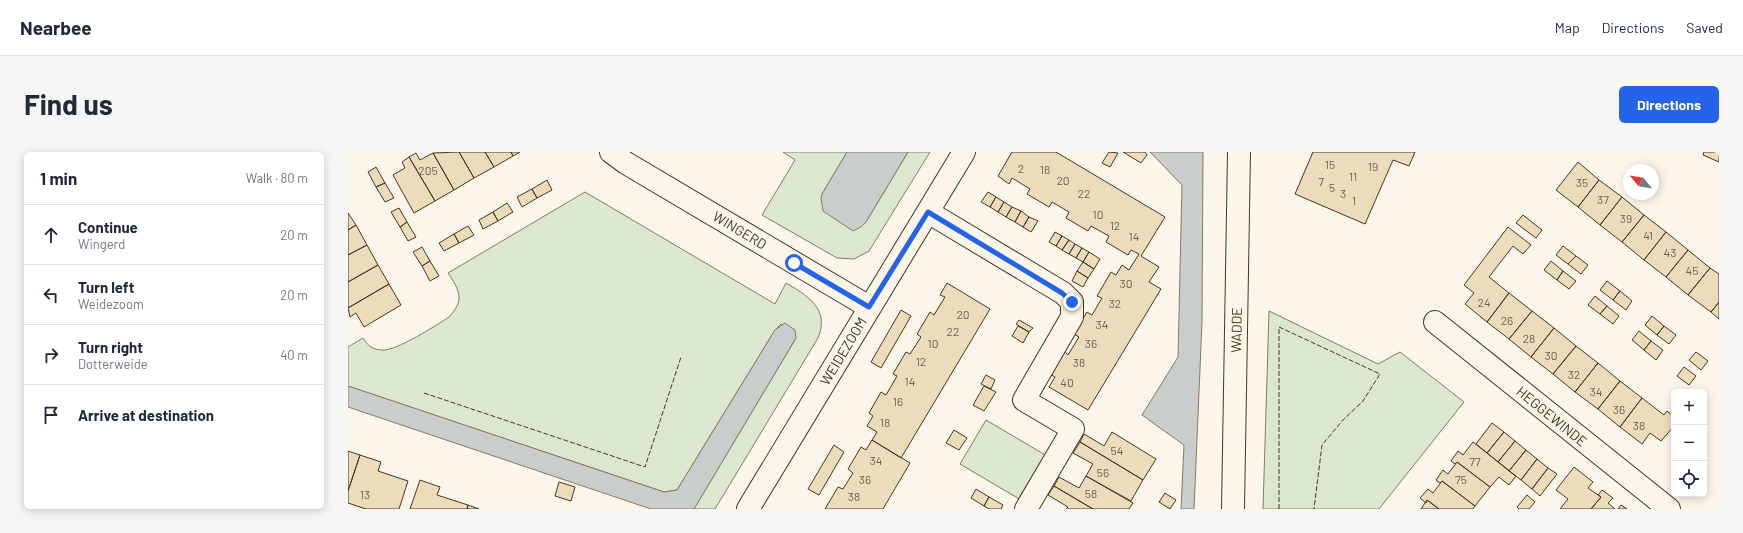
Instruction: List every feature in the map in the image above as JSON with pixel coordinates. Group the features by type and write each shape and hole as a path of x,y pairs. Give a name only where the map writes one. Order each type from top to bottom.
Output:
{"street":[{"name":"WINGERD","path":"610,152 626,163 869,307"},
{"name":"WEIDEZOOM","path":"748,509 964,152"},
{"name":"WADDE","path":"1233,509 1239,152"},
{"path":"928,212 1062,293 1072,302 1072,317 1024,400 1073,429 1026,509"},
{"name":"HEGGEWINDE","path":"1436,322 1669,509"}],"green space":[{"path":"783,152 847,152 822,194 866,222 908,152 930,152 869,251 854,259 837,258 762,215 795,160"},
{"path":"585,192 775,304 786,283 809,298 819,311 821,328 818,338 715,509 694,509 796,338 781,324 775,330 677,490 664,492 348,386 348,347 363,338 374,348 379,350 389,349 416,337 449,317 458,304 459,296 457,288 448,273"},
{"path":"1269,311 1378,364 1400,352 1464,402 1379,509 1263,509"},
{"path":"986,420 1047,456 1021,500 960,464"}],"shaded area":[{"path":"847,152 908,152 866,222 861,227 853,231 823,211 821,198"},
{"path":"1150,152 1203,152 1202,322 1194,509 1181,509 1184,445 1142,415 1178,357 1182,185"},
{"path":"785,323 795,330 796,338 694,509 651,509 348,407 348,386 664,492 677,490 775,330"}],"building":[{"path":"459,152 474,178 454,190 433,153"},
{"path":"459,152 485,152 494,167 474,178"},
{"path":"485,152 511,152 513,156 494,167"},
{"path":"511,152 520,152 513,156"},
{"path":"1012,152 1056,152 1165,217 1141,256 1159,267 1149,282 1161,289 1088,410 1049,387 1055,377 1050,374 1064,351 1068,355 1079,337 1074,334 1087,312 1092,315 1102,298 1097,296 1111,272 1116,275 1122,265 1129,270 1139,254 1131,250 1128,255 1106,242 1109,236 1091,226 1088,231 1066,218 1069,212 1052,202 1049,207 1027,194 1030,189 1012,178 1009,184 998,176"},
{"path":"1109,152 1118,153 1110,167 1102,163"},
{"path":"1123,152 1145,152 1147,155 1141,163"},
{"path":"1313,152 1415,152 1409,166 1393,160 1365,224 1295,194"},
{"path":"1704,152 1719,152 1719,162 1703,155"},
{"path":"416,153 420,160 433,153 454,190 435,201 409,157"},
{"path":"409,157 435,201 414,213 393,175 405,168 402,162"},
{"path":"1578,162 1599,180 1578,207 1556,190"},
{"path":"376,167 385,183 376,187 368,172"},
{"path":"547,180 552,190 537,198 532,189"},
{"path":"1599,180 1622,197 1600,225 1578,207"},
{"path":"385,183 394,198 385,202 376,187"},
{"path":"532,189 537,198 522,207 517,197"},
{"path":"988,192 996,197 990,207 981,202"},
{"path":"996,197 1004,202 998,212 990,207"},
{"path":"1622,197 1623,200 1626,200 1644,215 1622,242 1600,225"},
{"path":"1004,202 1012,207 1006,217 998,212"},
{"path":"507,203 513,212 498,221 493,212"},
{"path":"1012,207 1021,211 1015,222 1006,217"},
{"path":"399,208 407,222 400,227 391,212"},
{"path":"1021,211 1029,217 1023,227 1015,222"},
{"path":"493,212 498,221 483,229 479,220"},
{"path":"348,213 356,225 348,230"},
{"path":"1523,215 1542,230 1536,238 1516,223"},
{"path":"1644,215 1666,232 1644,260 1622,242"},
{"path":"1029,217 1038,221 1031,232 1023,227"},
{"path":"407,222 416,237 408,241 400,227"},
{"path":"356,225 367,245 348,255 348,230"},
{"path":"468,226 474,235 459,243 454,234"},
{"path":"1508,227 1531,245 1523,254 1513,246 1489,277 1509,293 1487,322 1465,304 1474,293 1464,285"},
{"path":"1055,232 1062,236 1056,246 1049,242"},
{"path":"1666,232 1688,250 1666,277 1644,260"},
{"path":"454,234 459,243 444,251 439,243"},
{"path":"1062,236 1069,240 1062,250 1056,246"},
{"path":"1069,240 1075,244 1069,254 1062,250"},
{"path":"1075,244 1082,248 1076,258 1069,254"},
{"path":"367,245 378,265 348,282 348,255"},
{"path":"1563,246 1576,256 1568,264 1556,255"},
{"path":"422,247 430,261 422,266 413,252"},
{"path":"1082,248 1089,252 1083,262 1076,258"},
{"path":"1688,250 1710,268 1688,295 1666,277"},
{"path":"1089,252 1100,259 1094,269 1083,262"},
{"path":"1576,256 1588,265 1581,274 1568,264"},
{"path":"430,261 439,276 430,281 422,266"},
{"path":"1551,261 1563,271 1557,280 1544,270"},
{"path":"1083,262 1094,269 1088,278 1077,271"},
{"path":"378,265 389,284 348,308 348,282"},
{"path":"1710,268 1719,274 1719,302 1711,312 1688,295"},
{"path":"1077,271 1088,278 1083,287 1072,281"},
{"path":"1563,271 1576,281 1569,289 1557,280"},
{"path":"1607,281 1620,291 1613,300 1600,290"},
{"path":"947,283 990,309 901,458 872,440 877,432 867,426 873,416 869,413 881,392 886,395 897,376 893,374 906,352 910,354 921,337 917,334 930,312 934,315 945,297 940,295"},
{"path":"389,284 401,305 364,327 356,313 350,317 348,308"},
{"path":"1620,291 1632,301 1626,310 1613,300"},
{"path":"1509,293 1532,311 1509,339 1487,322"},
{"path":"1595,296 1607,306 1600,314 1588,305"},
{"path":"1719,302 1719,319 1711,312"},
{"path":"1607,306 1619,316 1613,324 1600,314"},
{"path":"901,310 911,316 881,368 871,362"},
{"path":"1532,311 1554,328 1531,357 1509,339"},
{"path":"1652,316 1664,326 1657,335 1645,325"},
{"path":"1019,320 1033,328 1029,332 1016,324"},
{"path":"1018,326 1029,332 1023,343 1012,336"},
{"path":"1664,326 1676,335 1669,344 1657,335"},
{"path":"1554,328 1576,346 1553,374 1531,357"},
{"path":"1639,331 1651,341 1644,350 1632,340"},
{"path":"1651,341 1663,350 1656,360 1644,350"},
{"path":"1576,346 1598,363 1575,392 1553,374"},
{"path":"1696,352 1708,361 1701,370 1689,360"},
{"path":"1598,363 1620,381 1598,409 1575,392"},
{"path":"1684,367 1696,376 1689,385 1677,376"},
{"path":"986,375 995,380 991,389 981,384"},
{"path":"1620,381 1642,398 1620,427 1598,409"},
{"path":"984,386 996,392 984,411 973,405"},
{"path":"1642,398 1664,415 1667,411 1671,414 1671,429 1661,441 1650,433 1642,444 1620,427"},
{"path":"1492,423 1504,432 1487,453 1476,444"},
{"path":"954,430 967,438 959,450 946,443"},
{"path":"1112,432 1156,459 1143,480 1080,442 1084,434 1104,446"},
{"path":"1504,432 1515,441 1498,462 1487,453"},
{"path":"872,440 910,463 883,509 825,509 838,487 843,489 853,473 848,469 861,447 866,450"},
{"path":"1515,441 1526,450 1509,471 1498,462"},
{"path":"1080,442 1143,480 1131,501 1086,476 1093,464 1073,453"},
{"path":"1473,442 1516,476 1509,485 1499,477 1490,487 1457,462 1455,464 1451,461 1458,451 1463,455"},
{"path":"834,445 844,452 819,495 808,489"},
{"path":"1526,450 1537,459 1521,480 1509,471"},
{"path":"348,451 360,455 348,491"},
{"path":"360,455 381,462 378,471 408,481 399,509 366,509 348,503 348,491"},
{"path":"1537,459 1548,468 1532,489 1521,480"},
{"path":"1457,462 1490,487 1475,506 1442,481 1440,483 1436,480 1443,470 1448,474"},
{"path":"1574,467 1593,482 1588,488 1601,497 1591,509 1560,509 1568,499 1556,490"},
{"path":"1548,468 1557,474 1540,496 1532,489"},
{"path":"1086,476 1133,503 1129,509 1093,509 1054,486 1059,477 1079,488"},
{"path":"420,480 440,487 437,495 468,505 467,509 410,509"},
{"path":"1442,481 1475,506 1473,509 1439,509 1427,500 1426,503 1420,498 1428,489 1433,493"},
{"path":"559,482 575,487 571,501 555,496"},
{"path":"1054,486 1093,509 1066,509 1068,507 1048,495"},
{"path":"976,489 989,497 984,506 971,498"},
{"path":"1602,490 1613,498 1608,503 1615,509 1591,509 1601,497 1598,495"},
{"path":"1165,493 1176,500 1170,509 1159,502"},
{"path":"1527,495 1535,502 1529,509 1519,509 1517,507"},
{"path":"989,497 1003,505 1001,509 989,509 984,506"},
{"path":"1427,500 1439,509 1421,509"},
{"path":"468,505 479,509 467,509"},
{"path":"1621,505 1627,509 1618,509"}],"fence":[{"path":"1279,509 1279,327 1380,374 1363,401 1343,420 1322,445 1314,509"},
{"path":"424,393 645,467 681,357"}],"route":[{"path":"794,263 869,307 928,212 1062,293 1072,302"}]}
